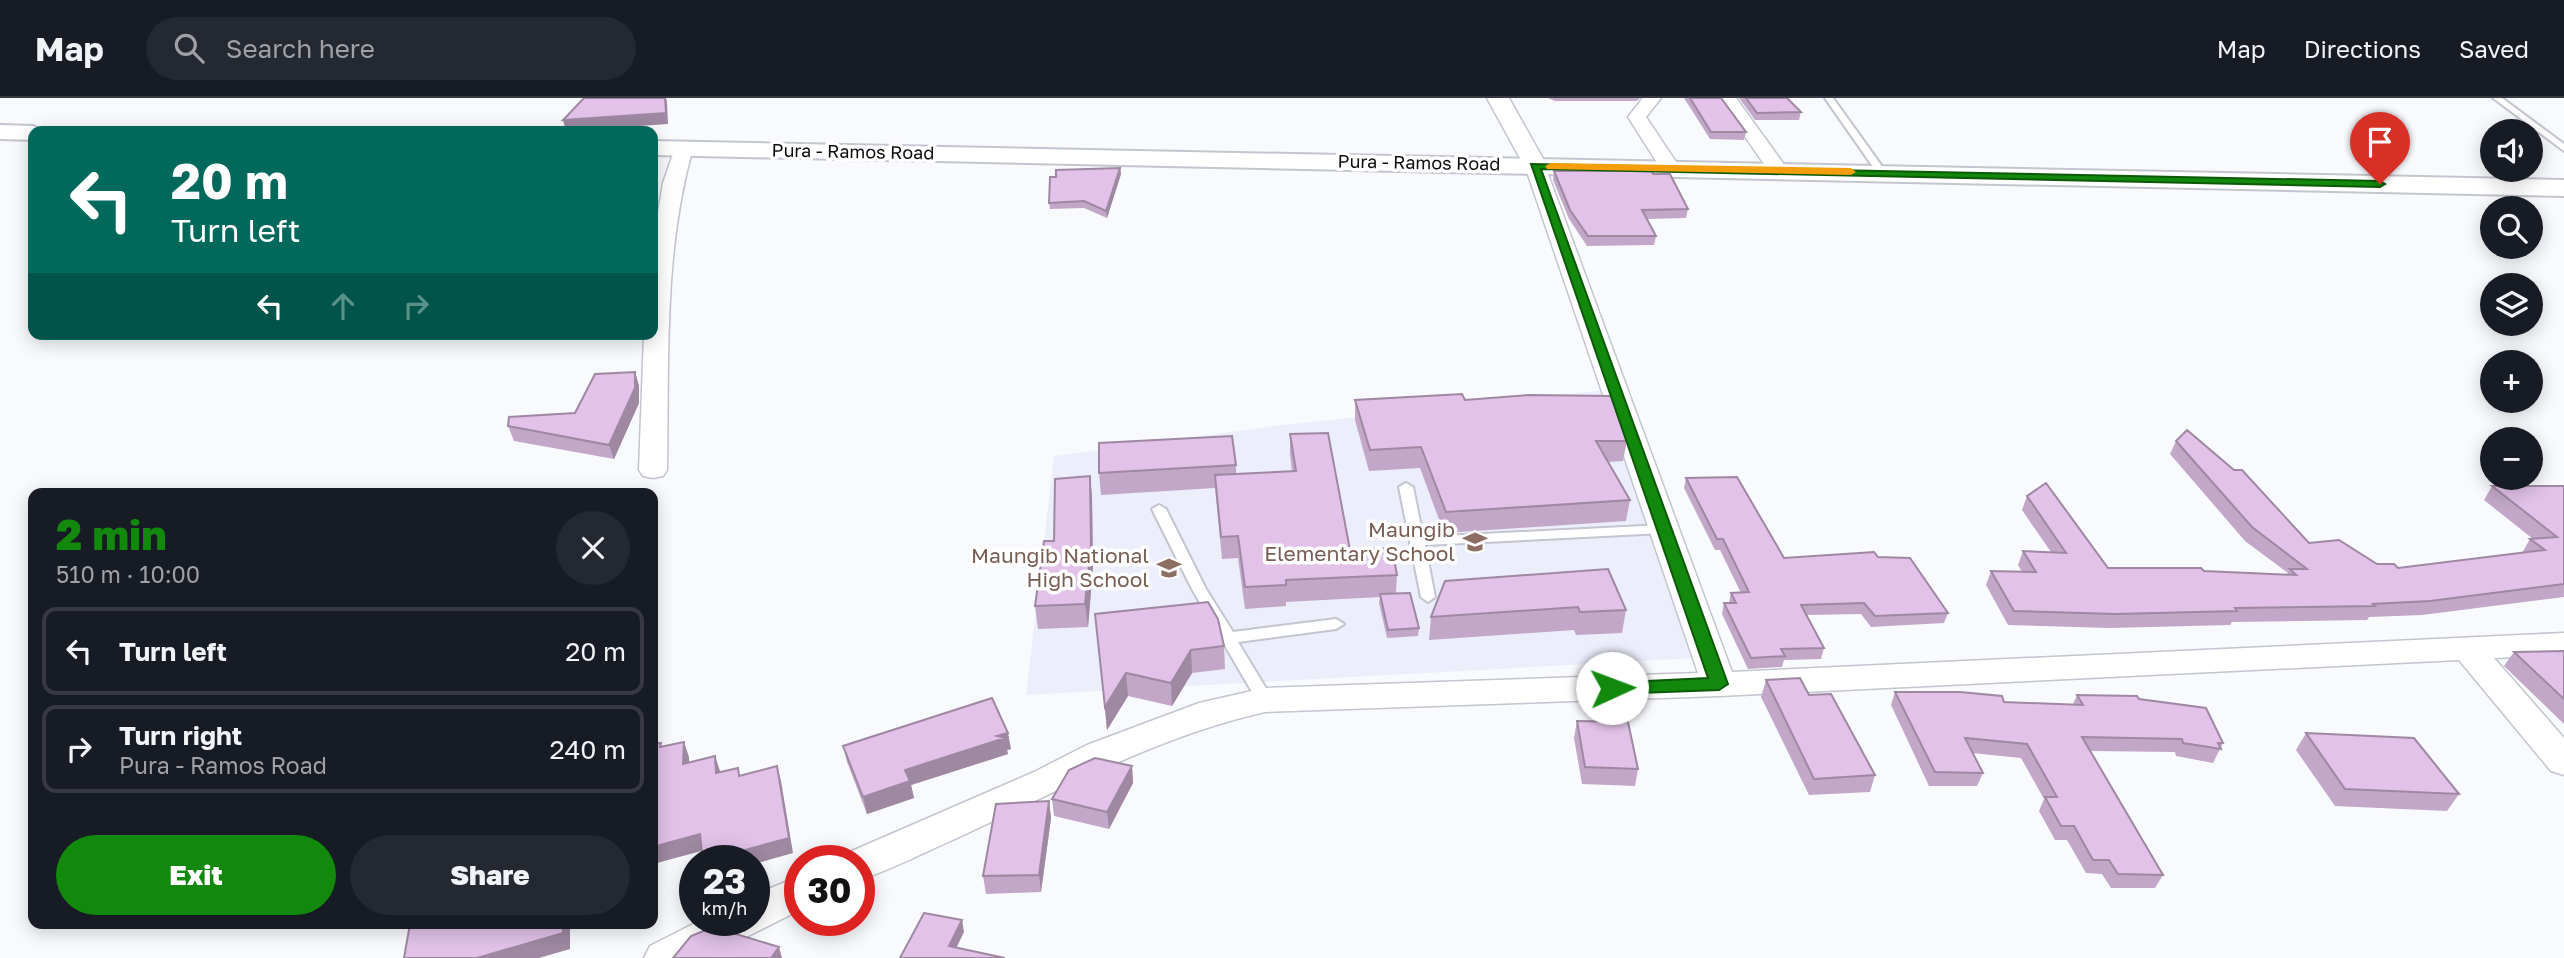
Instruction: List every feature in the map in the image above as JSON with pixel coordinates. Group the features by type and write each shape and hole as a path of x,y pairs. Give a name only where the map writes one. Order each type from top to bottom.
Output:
{"main road":[{"path":"0,132 28,132"},
{"name":"Pura - Ramos Road","path":"658,148 2564,188"}],"street":[{"path":"1498,98 1535,166 1719,684"},
{"path":"1652,98 1637,117 1670,168"},
{"path":"1727,98 1778,170"},
{"path":"653,470 662,268 671,183 684,148"},
{"path":"875,858 1047,782 1111,749 1211,712 1265,699 1719,684 2564,644"},
{"path":"2467,648 2564,762"},
{"path":"665,958 708,936"}],"lane":[{"path":"1829,98 1881,172"},
{"path":"2497,98 2564,148"},
{"path":"1406,487 1419,541 1428,597"},
{"path":"1159,509 1199,589 1265,699"},
{"path":"1419,541 1664,529"},
{"path":"1228,638 1336,624"}],"shaded area":[{"name":"Maungib Elementary School","path":"1606,390 1696,658 1026,695 1054,456 1275,426"}],"building":[{"path":"584,98 665,98 666,113 563,120"},
{"path":"1690,98 1721,98 1746,132 1711,132"},
{"path":"1746,98 1787,98 1801,112 1757,113"},
{"path":"1120,168 1106,211 1084,201 1049,203 1050,177 1056,177 1056,170"},
{"path":"1554,171 1652,171 1653,174 1670,174 1688,209 1642,210 1656,236 1588,236 1570,210"},
{"path":"635,372 635,388 609,445 508,426 509,417 575,413 595,374"},
{"path":"1462,394 1465,400 1528,395 1611,396 1627,441 1596,441 1630,500 1446,512 1421,447 1370,450 1355,400"},
{"path":"2187,430 2234,470 2242,470 2309,543 2339,540 2377,564 2394,564 2398,568 2545,550 2530,539 2557,537 2497,490 2543,490 2543,486 2564,486 2564,584 2430,601 2373,604 2375,606 2235,608 2237,611 2115,614 2014,611 1991,571 2036,572 2023,551 2066,553 2027,496 2046,483 2108,568 2201,568 2204,571 2296,575 2290,569 2307,569 2252,527 2176,441"},
{"path":"1328,433 1350,550 1392,548 1397,575 1286,580 1286,585 1245,587 1238,536 1221,537 1215,475 1296,471 1290,434"},
{"path":"1232,436 1236,465 1099,473 1099,443"},
{"path":"1090,476 1091,544 1085,604 1035,606 1044,541 1054,541 1055,479"},
{"path":"1737,477 1784,558 1874,552 1878,557 1910,558 1948,613 1875,616 1864,603 1801,605 1824,648 1781,649 1785,656 1751,658 1724,603 1736,603 1731,593 1749,592 1723,539 1717,539 1686,478"},
{"path":"1608,569 1626,610 1580,612 1578,607 1431,617 1445,581"},
{"path":"1410,593 1419,628 1388,630 1380,594"},
{"path":"1208,602 1218,619 1224,646 1191,650 1171,683 1126,673 1105,707 1095,614"},
{"path":"2564,651 2564,699 2514,652"},
{"path":"1800,678 1809,695 1831,694 1875,775 1814,779 1766,680"},
{"path":"1895,692 1960,692 2002,696 2004,702 2083,705 2077,695 2137,696 2139,699 2206,708 2223,743 2218,743 2221,749 2183,743 2182,739 2082,737 2163,875 2118,874 2109,860 2093,860 2074,826 2061,826 2045,797 2057,797 2027,744 1965,738 1983,773 1935,772"},
{"path":"992,698 1008,733 997,736 1005,738 905,770 910,781 863,797 843,746"},
{"path":"1577,721 1628,722 1638,769 1585,767"},
{"path":"2306,733 2414,738 2459,794 2345,789"},
{"path":"684,742 683,764 715,756 716,773 738,768 739,776 777,766 789,838 763,845 701,845 700,834 658,846 658,743 661,743 660,747"},
{"path":"1095,758 1132,766 1107,812 1052,799 1069,770"},
{"path":"1049,801 1039,875 983,876 996,804"},
{"path":"924,913 962,920 949,946 1005,958 900,958"},
{"path":"409,929 563,929 563,933 477,958 404,958"},
{"path":"691,936 743,936 779,947 771,958 673,958"}],"slow traffic":[{"path":"1551,166 1851,172"}],"place":[{"name":"Maungib Elementary School","path":"1475,542"},
{"name":"Maungib National High School","path":"1169,568"}],"route":[{"path":"1612,688 1719,684 1535,166 2380,184"}]}
